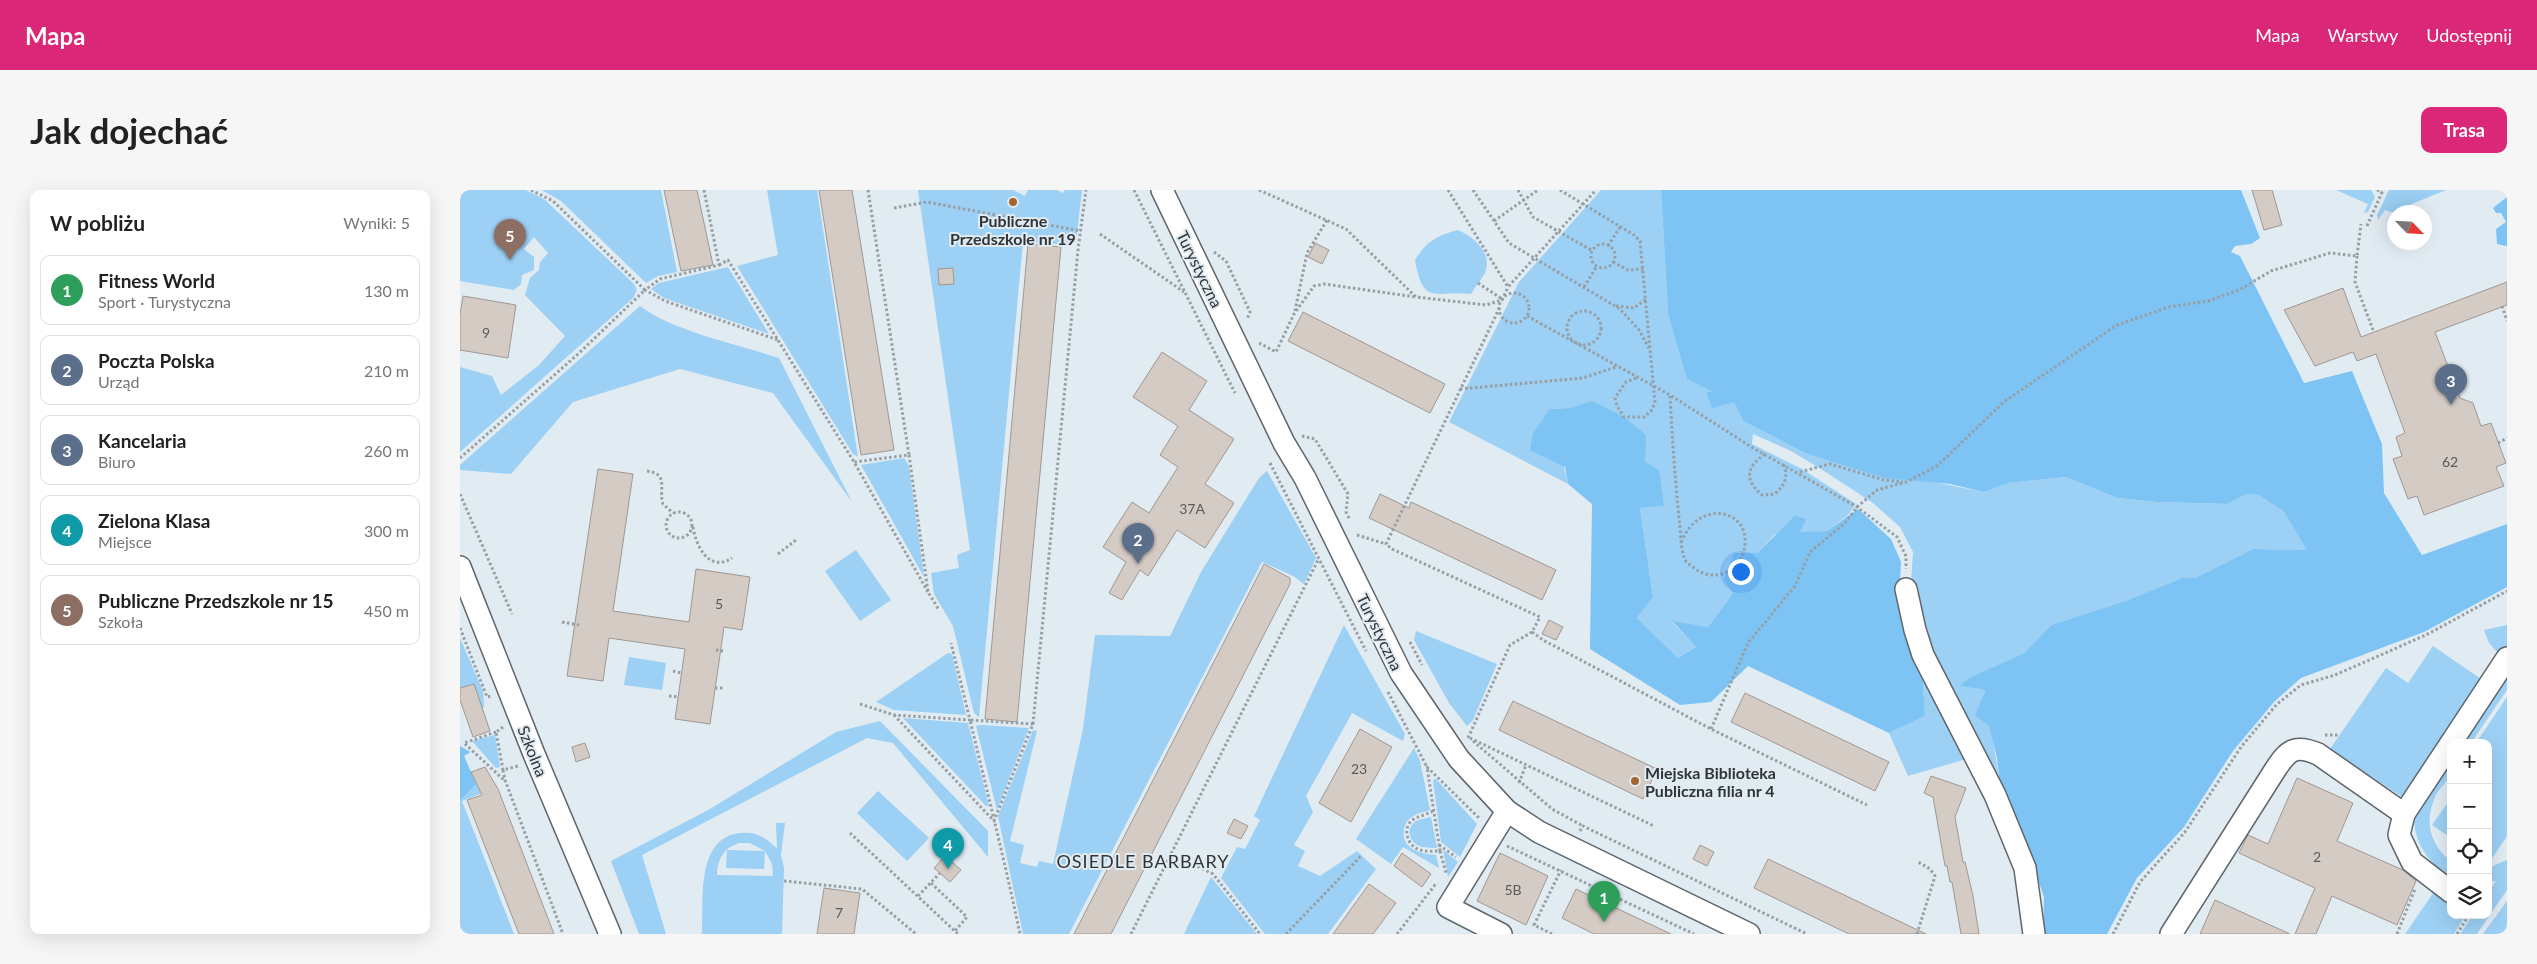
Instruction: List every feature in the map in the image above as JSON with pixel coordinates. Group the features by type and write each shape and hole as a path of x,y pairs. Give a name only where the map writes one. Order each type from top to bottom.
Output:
{"street":[{"name":"Turystyczna","path":"1162,190 1284,443 1305,478 1401,674 1459,760 1507,811 1539,832 1749,934"},
{"name":"Szkolna","path":"460,567 534,754 610,934"},
{"path":"1906,589 1915,630 1924,655 1995,795 2024,868 2034,934"},
{"path":"2454,739 2507,658"},
{"path":"2171,934 2275,770 2288,753 2296,749 2307,749 2318,754 2404,814"},
{"path":"2447,749 2404,814 2399,835 2412,862 2422,872 2447,889"},
{"path":"1501,934 1448,907 1507,811"}],"path":[{"path":"531,190 553,201 645,290 665,301 778,340"},
{"path":"704,190 719,264"},
{"path":"868,190 909,454 928,592"},
{"path":"994,821 1033,724 1086,190"},
{"path":"1134,190 1237,395"},
{"path":"1259,190 1346,229 1416,297"},
{"path":"1448,190 1508,287"},
{"path":"1473,190 1509,243 1584,287 1628,316 1646,341 1652,356"},
{"path":"1518,190 1533,218 1593,251"},
{"path":"1494,221 1538,190"},
{"path":"1560,190 1640,241 1647,299 1652,356 1652,386 1655,403 1651,411 1644,417 1624,417 1616,406 1615,398 1626,382 1637,378"},
{"path":"1386,544 1508,287 1596,190"},
{"path":"2367,226 2383,191 2377,190"},
{"path":"894,208 926,202 1081,231"},
{"path":"1294,314 1307,253 1327,220"},
{"path":"2361,224 2355,282 2373,330"},
{"path":"1608,246 1620,227"},
{"path":"1100,234 1185,292"},
{"path":"1601,245 1608,246 1615,254 1614,262 1608,267 1597,266 1592,258 1593,251 1601,245"},
{"path":"1711,729 1748,644 1795,586 1810,552 1845,523 1857,507 1877,490 1906,482 1937,466 2005,401 2117,325 2168,307 2208,301 2239,290 2271,271 2330,253 2357,256"},
{"path":"460,458 577,355 645,290 660,279 728,260 854,462 939,610"},
{"path":"1614,262 1628,270 1644,269"},
{"path":"1584,287 1597,266"},
{"path":"1478,283 1502,300"},
{"path":"1276,352 1294,314 1314,286 1324,284 1486,305 1502,300 1509,294 1523,295 1528,302 1527,316 1519,322 1509,322 1502,315 1500,307"},
{"path":"1613,305 1634,308 1647,299"},
{"path":"2502,306 2507,320"},
{"path":"1580,311 1591,312 1600,320 1600,335 1588,345 1577,343 1569,335 1567,329 1570,318 1580,311"},
{"path":"1527,316 1670,395 1765,454 1857,507 1897,537 1906,556 1907,566 1904,581 1906,589"},
{"path":"1460,389 1583,378 1617,367"},
{"path":"1670,395 1673,460 1682,541 1686,561 1698,572 1712,577 1724,575 1734,568 1745,544 1743,530 1734,520 1724,514 1713,512 1701,516 1691,524 1682,541"},
{"path":"1360,541 1346,512 1348,494 1315,439 1299,435 1267,455 1318,560 1367,654"},
{"path":"2498,443 2507,438"},
{"path":"854,462 909,454"},
{"path":"1765,454 1755,462 1749,475 1752,487 1762,495 1775,494 1784,486 1787,474 1784,464"},
{"path":"1799,472 1830,464 1884,480 1906,482"},
{"path":"648,471 655,472 660,477 663,486 663,504 673,513 686,513 692,524 696,544 704,555 719,562 732,558"},
{"path":"460,494 512,614"},
{"path":"673,513 666,523 670,536 684,538 690,532 692,524"},
{"path":"1357,534 1386,544 1392,549 1540,617 1532,632 1510,645 1469,738"},
{"path":"778,554 796,540"},
{"path":"1131,934 1318,560"},
{"path":"562,622 579,624"},
{"path":"1532,632 1543,640 1711,729 1867,805"},
{"path":"1409,640 1426,674"},
{"path":"952,643 1020,934"},
{"path":"716,650 723,651"},
{"path":"673,672 681,673"},
{"path":"716,688 723,688"},
{"path":"1386,688 1427,767"},
{"path":"669,696 678,698"},
{"path":"860,704 894,715 1033,724"},
{"path":"894,715 994,821"},
{"path":"1462,730 1519,783 1552,809 1583,826"},
{"path":"462,743 496,732"},
{"path":"1469,738 1654,826"},
{"path":"462,743 504,780"},
{"path":"1519,783 1526,765"},
{"path":"503,770 504,780 563,934"},
{"path":"1433,812 1440,851 1420,850 1408,840 1406,832 1409,824 1414,819 1433,812"},
{"path":"850,833 958,934"},
{"path":"1286,934 1362,855"},
{"path":"1917,934 1934,876 1929,868 1918,862"},
{"path":"1193,864 1214,874 1260,934"},
{"path":"2397,934 2422,872"},
{"path":"918,896 940,873"},
{"path":"784,880 862,889 916,934"},
{"path":"930,883 967,917 955,931"},
{"path":"1397,934 1435,885 1442,883"},
{"path":"2457,934 2467,919"}],"shaded area":[{"path":"460,190 526,190 544,199 634,284 637,290 633,298 460,452 460,367 492,376 501,395 539,365 565,336 525,295 530,278 539,270 540,262 548,253 534,237 524,249 534,257 534,270 522,275 521,284 514,290 460,281"},
{"path":"542,190 661,190 677,272 658,276 646,283 561,201"},
{"path":"767,190 817,190 858,457 853,454 737,266 778,255"},
{"path":"918,190 1013,190 1025,196 1028,190 1057,190 1063,193 1065,190 1082,190 1076,242 1059,244 1023,242 979,717 974,713 953,626 934,594 931,573 959,568 957,555 970,550"},
{"path":"1601,190 1661,190 1668,313 1716,394 1706,392 1734,402 1743,421 1805,453 1842,464 1984,492 2007,483 2066,477 2117,498 2157,502 2227,504 2247,494 2259,495 2284,512 2308,550 2253,549 2195,578 2182,578 2125,601 2051,625 2023,654 2024,657 1969,678 1961,686 1987,690 2001,794 1925,648 1911,582 1913,552 1900,527 1873,503 1821,469 1791,451 1753,434 1752,444 1802,469 1856,504 1848,515 1827,531 1775,534 1757,553 1733,593 1708,627 1672,622 1696,647 1678,658 1637,618 1653,597 1640,508 1664,506 1645,462 1593,401 1569,408 1550,409 1568,484 1449,422 1519,282"},
{"path":"1661,190 2241,190 2260,238 2251,244 2235,246 2231,252 2240,256 2304,383 2352,371 2382,444 2384,493 2422,555 2507,524 2507,587 2424,632 2301,678 2274,702 2233,751 2184,827 2137,878 2107,934 2043,934 2044,897 2030,856 2001,794 1997,758 1989,726 1975,715 1986,690 1960,686 1969,678 2023,654 2051,625 2125,601 2182,578 2195,578 2253,549 2307,550 2284,512 2259,495 2247,494 2227,504 2157,502 2117,498 2066,477 2008,483 1984,492 1950,484 1884,478 1805,453 1743,421 1734,402 1712,408 1706,392 1713,392 1687,379 1668,313"},
{"path":"2336,190 2371,190 2375,197 2368,212 2364,213 2368,204"},
{"path":"2389,190 2446,190 2409,205 2387,205 2387,211 2385,210 2378,220 2377,215"},
{"path":"2507,197 2507,246 2497,244 2496,229 2506,222 2501,213 2496,213 2493,208"},
{"path":"1458,230 1476,241 1481,247 1486,259 1485,273 1471,294 1432,293 1422,285 1415,260 1433,240"},
{"path":"728,267 769,334 664,298 651,289 659,283"},
{"path":"640,306 654,315 688,330 779,358 852,502 773,393 680,369 573,402 511,474 460,470 460,465"},
{"path":"1592,401 1624,417 1646,435 1645,462 1659,470 1664,506 1640,508 1653,597 1637,618 1678,658 1696,647 1672,621 1708,627 1733,593 1724,580 1734,553 1757,553 1795,516 1806,519 1800,532 1827,531 1858,509 1891,539 1901,562 1900,581 1922,667 1925,716 1889,733 1748,666 1711,702 1680,705 1590,649 1592,504 1568,484 1565,467 1530,450 1533,433 1550,409 1569,408"},
{"path":"904,458 909,466 924,577 861,465"},
{"path":"1267,471 1316,558 1304,584 1293,576 1262,562 1069,934 1023,934 998,816 1033,730 1037,731 1010,841 1024,845 1020,863 1037,867 1039,861 1053,864 1083,729 1095,635 1170,636 1201,572 1259,478"},
{"path":"856,550 891,600 860,621 825,571"},
{"path":"1344,625 1405,734 1403,741 1352,713 1306,796 1313,812 1294,845 1305,851 1298,866 1320,876 1357,851 1376,869 1328,934 1265,934 1221,878 1237,847 1245,849 1260,820 1254,816"},
{"path":"2507,625 2507,648 2501,657 2489,643 2484,630"},
{"path":"1416,631 1497,664 1473,720 1467,726 1449,703 1414,640"},
{"path":"460,638 483,691 484,707 481,709 460,688"},
{"path":"2433,646 2484,681 2405,799 2330,749 2386,668 2408,683"},
{"path":"948,653 952,654 966,715 894,710 876,702"},
{"path":"629,657 666,663 662,690 624,685"},
{"path":"2507,665 2507,690 2474,739 2458,739"},
{"path":"1922,667 1970,758 1908,776 1889,733 1925,716"},
{"path":"2507,697 2507,836 2492,858 2492,739 2479,739"},
{"path":"903,718 968,723 989,806 986,806"},
{"path":"880,721 988,831 988,857 893,743 867,738 642,855 666,934 639,934 611,861 710,809 836,732"},
{"path":"976,726 1029,728 997,810"},
{"path":"495,735 500,767 496,768 472,741"},
{"path":"460,746 470,752 464,756 476,784 491,778 495,788 462,801 514,934 460,934"},
{"path":"460,746 470,752 464,756 476,784 460,800"},
{"path":"1414,748 1420,761 1430,810 1416,814 1406,822 1404,836 1409,846 1418,852 1436,855 1439,868 1403,847 1391,864 1356,839"},
{"path":"2447,756 2447,779 2432,804 2430,822 2433,839 2447,858 2447,874 2428,858 2418,839 2414,819 2416,809"},
{"path":"1436,779 1477,824 1460,857 1441,842 1433,780"},
{"path":"878,791 929,838 907,861 857,813"},
{"path":"2447,804 2447,835 2432,825"},
{"path":"1431,817 1437,848 1417,845 1412,840 1410,833 1411,827 1416,821"},
{"path":"776,823 785,823 781,855 784,868 782,934 702,934 705,873 715,846 726,837 740,833 751,833 761,836 777,849","holes":["739,843 750,843 765,851 772,864 773,876 717,875 718,864 722,855 729,848"]},
{"path":"727,850 765,851 764,869 726,868"},
{"path":"1443,850 1458,862 1448,877"},
{"path":"2507,860 2507,890 2492,912 2492,887 2496,881 2492,882 2492,866"},
{"path":"1211,877 1257,934 1184,934"},
{"path":"2436,889 2447,896 2447,919 2463,919 2454,934 2405,934"},
{"path":"2507,901 2507,934 2483,934"},
{"path":"2470,919 2487,919 2477,934 2460,934"}],"building":[{"path":"664,190 697,190 713,265 681,271"},
{"path":"819,190 852,190 894,450 861,455"},
{"path":"2252,190 2272,190 2282,225 2264,230"},
{"path":"1315,243 1329,250 1322,264 1308,257"},
{"path":"1028,244 1061,247 1017,722 985,719"},
{"path":"953,268 954,284 939,285 938,269"},
{"path":"2507,282 2507,305 2435,332 2460,398 2473,403 2481,426 2491,423 2506,463 2496,467 2504,486 2424,515 2417,496 2408,499 2393,459 2402,456 2396,437 2405,433 2376,354 2357,361 2353,352 2315,366 2284,310 2343,288 2361,337"},
{"path":"463,296 516,305 508,358 460,350 460,315"},
{"path":"1303,312 1445,384 1430,413 1288,341"},
{"path":"1162,352 1207,381 1189,410 1234,439 1205,484 1234,503 1205,548 1177,530 1148,576 1140,570 1122,600 1109,593 1126,562 1103,547 1132,502 1149,513 1178,467 1160,455 1178,426 1133,397"},
{"path":"598,469 633,474 613,611 689,622 696,569 750,577 742,630 724,627 710,724 675,719 685,649 609,638 603,681 567,676"},
{"path":"1380,494 1409,508 1411,502 1556,570 1542,600 1369,518"},
{"path":"1264,564 1290,578 1290,584 1111,934 1074,934"},
{"path":"1549,620 1563,627 1556,640 1542,634"},
{"path":"474,684 490,731 473,737 460,700 460,688"},
{"path":"1745,693 1889,762 1875,791 1731,722"},
{"path":"1513,701 1657,769 1643,799 1499,730"},
{"path":"1360,729 1392,747 1351,822 1319,803"},
{"path":"585,743 590,757 576,762 572,747"},
{"path":"485,767 498,789 554,934 519,934 467,800 482,795 471,772"},
{"path":"1931,776 1966,788 1955,817 1963,862 1965,862 1973,896 1979,934 1961,934 1952,882 1950,882 1947,866 1945,866 1933,797 1924,793"},
{"path":"2297,778 2353,803 2337,841 2403,870 2416,881 2397,925 2332,896 2316,934 2295,934 2315,888 2239,853 2248,835 2268,844"},
{"path":"1234,819 1248,826 1241,839 1227,833"},
{"path":"1700,845 1714,852 1707,866 1693,859"},
{"path":"1402,853 1431,874 1422,887 1394,866"},
{"path":"1500,853 1548,876 1526,925 1477,901"},
{"path":"945,856 961,870 950,882 934,868"},
{"path":"1768,859 1926,934 1849,934 1754,888"},
{"path":"1369,884 1396,903 1373,934 1333,934"},
{"path":"824,888 860,893 854,934 817,934"},
{"path":"1576,889 1671,934 1594,934 1562,918"},
{"path":"2215,900 2290,934 2200,934"}],"place":[{"name":"Publiczne Przedszkole nr 19","path":"1013,202"},
{"name":"Publiczne Przedszkole nr 15","path":"510,260"},
{"name":"Kancelaria","path":"2451,405"},
{"name":"Poczta Polska","path":"1138,564"},
{"name":"Miejska Biblioteka Publiczna filia nr 4","path":"1635,781"},
{"name":"Zielona Klasa","path":"948,869"},
{"name":"Fitness World","path":"1604,922"}],"district":[{"name":"OSIEDLE BARBARY","path":"1143,861"}]}
